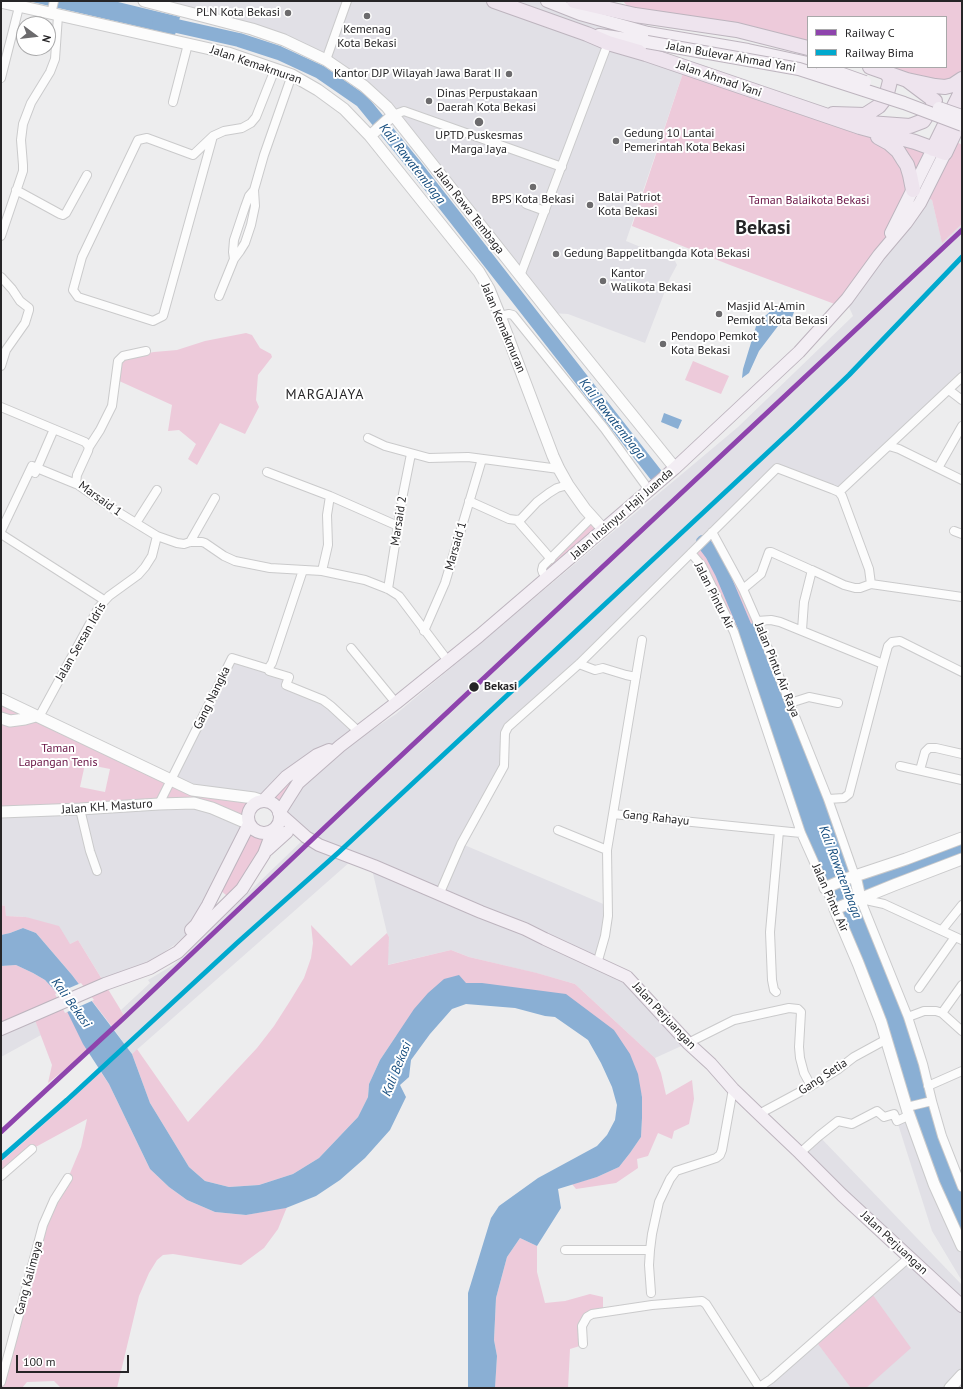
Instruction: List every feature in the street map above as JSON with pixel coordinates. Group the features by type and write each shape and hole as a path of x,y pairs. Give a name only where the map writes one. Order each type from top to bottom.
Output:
{"highway":[{"name":"Jalan Ahmad Yani","path":"494,1 608,43 860,127 915,142 939,151"},
{"path":"574,1 614,6 635,15 738,30 807,48"},
{"path":"873,68 912,81 945,87 953,85 962,78"},
{"path":"819,113 865,115 879,106 886,97 890,81 889,76 885,72"},
{"path":"912,81 930,93 959,105"},
{"path":"841,120 910,126 923,121 935,101 912,81"},
{"path":"939,151 959,105 962,90"},
{"path":"939,151 962,117"},
{"path":"860,127 889,143 898,151 907,165 913,190"}],"main road":[{"name":"Jalan Bulevar Ahmad Yani","path":"547,1 648,38 799,69 904,103 962,125"},
{"name":"Jalan Bulevar Ahmad Yani","path":"587,34 648,38 748,50 807,63"},
{"path":"826,68 962,117"},
{"name":"Jalan Insinyur Haji Juanda","path":"879,255 913,190 939,151"},
{"name":"Jalan Insinyur Haji Juanda","path":"280,813 288,797 298,783 340,746 448,662 548,578 675,468 799,352 847,299 920,203 939,151"},
{"name":"Jalan Insinyur Haji Juanda","path":"263,801 286,777 317,755 340,746"},
{"path":"1,1029 105,984 150,968 178,952 242,888 250,878 278,830 280,813 273,803 263,801 256,803 250,810 248,818 249,824 255,831 262,833 278,830 306,837"},
{"name":"Jalan Perjuangan","path":"280,813 306,837 319,845 374,866 481,912 526,928 545,939 627,977 688,1043 711,1064 733,1089 800,1152 842,1195 962,1306"},
{"path":"120,978 149,963 174,945 196,925 249,824"},
{"path":"218,885 226,895 234,897"}],"street":[{"path":"1,236 23,165 21,140 23,124 31,103 50,72 55,59 54,1"},
{"name":"Jalan Rawa Tembaga","path":"144,1 252,29 284,40 326,60 364,86 387,108 675,468"},
{"path":"326,60 347,1"},
{"name":"Jalan Kemakmuran","path":"1,2 228,53 292,75 312,86 344,109 372,134 479,272 489,289 500,316 559,469 585,509 603,529"},
{"path":"1,78 19,7"},
{"path":"520,276 608,43"},
{"path":"173,102 188,44"},
{"path":"213,136 162,316 153,321 78,297 72,290 82,257 138,140 147,138 193,155 213,136 224,131 242,128 251,123 256,117 275,69"},
{"path":"234,259 234,240 247,201 254,190 264,155 292,75"},
{"path":"372,134 392,116 404,111 562,166"},
{"path":"16,190 63,215 66,213 87,175"},
{"path":"219,296 234,259 245,243 251,225 255,206 254,190"},
{"path":"526,204 545,211"},
{"path":"1,277 20,301 29,308 29,310 25,323 6,350 1,366"},
{"path":"500,316 509,314 513,315 604,428 649,490"},
{"name":"Marsaid 1","path":"146,351 123,356 118,362 112,406 100,430 89,447 77,475 76,484 136,524 157,536 180,544 190,542 205,543 236,562 270,568 322,571 365,580 388,589 399,596 448,662"},
{"path":"839,492 962,377"},
{"path":"948,390 962,400"},
{"path":"1,407 85,442 89,447"},
{"path":"938,468 962,426"},
{"path":"35,472 54,429"},
{"path":"368,438 385,446 429,458 468,457 559,469"},
{"path":"889,446 899,449 962,480"},
{"name":"Marsaid 2","path":"388,589 411,454"},
{"name":"Marsaid 1","path":"424,631 445,583 482,459"},
{"path":"1,531 32,466 35,472 76,484"},
{"path":"439,894 462,844 504,766 505,733 508,727 579,664 777,468 839,492 842,496 869,568 871,584"},
{"path":"267,472 330,496 398,526"},
{"path":"469,501 509,519 517,520 521,519 537,502 549,493 557,488 568,485"},
{"path":"136,524 157,490"},
{"path":"322,571 328,545 327,515 330,496"},
{"path":"190,542 215,498"},
{"path":"548,578 542,570 543,566 592,517"},
{"path":"517,520 551,558"},
{"name":"Jalan Pintu Air Raya","path":"711,533 743,589 757,620 828,799 855,876 860,898"},
{"path":"1,534 104,600"},
{"name":"Jalan Sersan Idris","path":"37,716 99,607 104,600 138,575 145,567 152,556 157,536"},
{"name":"Jalan Pintu Air","path":"693,552 702,566 734,632 801,833 858,963 887,1039 911,1109 934,1184 962,1246"},
{"path":"743,589 761,574 769,552 810,568"},
{"path":"303,570 271,666 268,669 269,671 289,677 286,686 323,700 359,732"},
{"path":"802,630 804,602 812,570 850,587 860,588 871,584 962,597"},
{"path":"757,620 771,620 802,630 883,664"},
{"path":"613,814 642,640"},
{"path":"828,799 844,798 849,794 888,646 895,641 900,641 962,672"},
{"path":"352,648 396,703"},
{"name":"Gang Nangka","path":"171,780 232,658 268,669"},
{"path":"579,664 595,670 603,668 636,677"},
{"path":"790,703 809,697 838,703"},
{"path":"1,699 192,790 254,798 263,801"},
{"path":"1,718 10,721 37,716"},
{"path":"920,770 925,752 929,748 936,748 962,754"},
{"path":"900,766 962,780"},
{"path":"159,804 171,780"},
{"path":"212,808 209,800 216,794"},
{"name":"Jalan KH. Masturo","path":"1,812 194,803 212,808 249,824"},
{"path":"80,809 90,851 97,871"},
{"name":"Gang Rahayu","path":"597,964 605,936 608,916 607,850 613,814 801,833"},
{"path":"558,830 607,850"},
{"path":"776,992 774,990 772,980 770,932 779,831"},
{"path":"825,888 962,838"},
{"path":"835,909 962,859"},
{"path":"860,898 884,904 959,938 919,988"},
{"path":"860,898 908,1017 921,1057 930,1101 942,1136 960,1175 962,1187"},
{"path":"942,930 962,905"},
{"path":"942,1013 962,985"},
{"path":"688,1043 728,1022 745,1016 789,1008 800,1010 800,1058 804,1073 811,1086"},
{"path":"908,1017 927,1010 936,1011 942,1013 962,1031"},
{"name":"Gang Setia","path":"759,1114 811,1086 837,1070 854,1057 887,1039"},
{"path":"928,1086 962,1070"},
{"path":"651,1293 649,1265 650,1250 659,1202 673,1173 679,1169 716,1158 722,1150 733,1089"},
{"path":"800,1152 838,1121 852,1124 877,1112 884,1117 894,1114 897,1121 911,1109 930,1101"},
{"path":"1,1176 32,1149"},
{"name":"Gang Kalimaya","path":"1,1382 43,1225 54,1200 68,1178"},
{"path":"565,1250 650,1250"},
{"path":"583,1344 582,1326 587,1317 592,1314 652,1304 702,1301 706,1304 759,1388 904,1262 908,1256"},
{"path":"950,1388 962,1375"}],"shaded area":[{"path":"144,1 616,1 608,43 685,67 626,241 675,261 677,265 670,278 645,343 568,314 551,313 364,86 284,40"},
{"path":"923,196 932,200 942,242 962,224 962,380 838,492 785,472 778,464 508,727 504,761 462,844 608,906 597,964 627,977 688,1043 655,1058 575,984 469,957 451,950 387,965 389,937 371,865 359,854 132,1054 113,1028 125,1017 121,1010 150,983 148,980 173,965 306,837 279,813 318,766 396,714 738,427 853,316 846,300"},
{"path":"232,658 289,677 286,686 323,700 359,732 263,801 171,781"},
{"path":"194,803 249,824 188,933 149,963 105,984 78,940 70,944 26,917 6,916 5,906 1,905 1,815"},
{"path":"33,1015 41,1035 1,1057 1,1029"},
{"path":"910,1115 962,1246 962,1281 932,1231 897,1121"},
{"path":"819,1136 962,1285 962,1388 758,1388 908,1257 800,1153"}],"green space":[{"path":"623,1 962,1 962,79 953,85 875,68 947,68 947,16 807,16 807,48 635,15"},
{"name":"Taman Balaikota Bekasi","path":"685,67 933,149 879,255 840,306 730,265 632,226"},
{"path":"952,139 962,145 962,224 942,243 932,200 923,196"},
{"path":"246,333 252,335 260,348 271,354 272,357 258,375 256,400 259,407 245,434 220,423 197,465 188,459 196,444 179,430 168,431 172,405 117,380 119,364 130,356 177,350 205,341"},
{"path":"693,361 729,376 721,394 685,380"},
{"path":"592,517 603,529 548,577 543,566"},
{"path":"712,532 757,621 734,632 691,553"},
{"name":"Taman Lapangan Tenis","path":"1,699 171,781 263,801 317,755 278,810 273,803 268,801 256,803 249,810 248,818 253,829 262,833 270,832 234,897 226,895 220,890 249,824 212,808 1,812","holes":["85,764 110,769 105,792 80,787"]},
{"path":"1,905 5,906 6,916 26,917 59,926 70,944 78,940 125,1017 113,1028 72,975 36,933 23,928 1,935"},
{"path":"311,925 351,966 387,933 389,937 388,965 451,950 469,957 537,973 575,984 655,1058 661,1073 666,1095 692,1080 694,1099 689,1124 674,1131 672,1139 658,1133 648,1156 637,1159 638,1168 616,1183 576,1189 572,1184 597,1177 619,1167 641,1137 642,1096 614,1030 466,983 396,1036 380,1060 369,1084 368,1097 358,1117 319,1158 293,1174 259,1185 229,1187 205,1181 189,1167 150,1103 132,1054 137,1049 188,1122 257,1048 274,1026 290,1001 304,978 311,958 313,943"},
{"path":"16,965 45,980 59,995 88,1051 48,1083 52,1065 33,1015 1,1029 1,966"},
{"path":"98,1068 109,1084 150,1169 169,1187 187,1200 215,1212 246,1215 287,1207 278,1229 264,1248 241,1265 173,1254 163,1255 157,1260 149,1273 139,1296 117,1388 61,1388 54,1381 27,1382 22,1388 1,1388 1,1382 43,1225 68,1178 81,1147 87,1119 32,1149 1,1176 1,1162 71,1100"},
{"path":"520,1238 537,1246 537,1272 545,1303 565,1301 590,1294 603,1297 603,1312 587,1318 583,1345 570,1349 568,1388 495,1388 497,1356 494,1340 496,1298 507,1257"},
{"path":"870,1291 911,1348 866,1388 851,1388 815,1340"}],"water":[{"path":"28,1 114,1 180,17 175,35"},
{"path":"789,302 794,312 790,323 778,326 759,351 749,373 742,378 743,369 757,323 780,303"},
{"path":"664,413 682,420 678,429 661,422"},
{"path":"757,621 855,876 962,838 962,859 860,899 908,1017 962,1186 962,1246 887,1039 801,833 734,632"},
{"name":"Kali Bekasi","path":"23,928 36,933 72,975 132,1054 150,1103 189,1167 205,1181 229,1187 259,1185 293,1174 319,1158 358,1117 368,1097 369,1084 380,1060 414,1009 428,993 444,979 459,975 466,983 482,983 566,994 614,1030 630,1054 638,1074 642,1097 641,1137 619,1167 597,1177 558,1189 561,1208 537,1246 520,1238 507,1257 496,1298 494,1340 497,1356 495,1388 468,1388 468,1293 491,1218 499,1206 538,1178 597,1146 607,1135 615,1120 617,1105 612,1087 588,1040 555,1017 545,1016 515,1008 466,1004 452,1009 430,1034 411,1060 409,1077 400,1085 406,1097 390,1130 365,1158 340,1180 316,1196 286,1208 246,1215 215,1212 187,1200 169,1187 150,1169 109,1084 83,1044 59,995 45,980 33,973 16,965 1,966 1,935"}],"pier":[{"path":"81,983 94,1000 65,1013 55,994"}],"waterway":[{"name":"Kali Rawatembaga","path":"159,22 239,40 279,53 320,72 362,101 415,166 656,475"},
{"name":"Kali Rawatembaga","path":"703,542 712,554 722,573 752,644"}],"rail line":[{"name":"C","path":"1,1132 962,230"},
{"name":"Bima","path":"1,1158 67,1100 237,943 339,852 794,428 849,375 962,257"}],"place":[{"name":"PLN Kota Bekasi","path":"288,13"},
{"name":"Kemenag Kota Bekasi","path":"367,16"},
{"name":"Kantor DJP Wilayah Jawa Barat II","path":"509,74"},
{"name":"Dinas Perpustakaan Daerah Kota Bekasi","path":"429,101"},
{"name":"UPTD Puskesmas Marga Jaya","path":"479,122"},
{"name":"Gedung 10 Lantai Pemerintah Kota Bekasi","path":"616,141"},
{"name":"BPS Kota Bekasi","path":"533,187"},
{"name":"Balai Patriot Kota Bekasi","path":"590,205"},
{"name":"Gedung Bappelitbangda Kota Bekasi","path":"556,254"},
{"name":"Kantor Walikota Bekasi","path":"603,281"},
{"name":"Masjid Al-Amin Pemkot Kota Bekasi","path":"719,314"},
{"name":"Pendopo Pemkot Kota Bekasi","path":"663,344"},
{"name":"Bekasi","path":"474,687"}],"district":[{"name":"Bekasi","path":"763,228"},
{"name":"MARGAJAYA","path":"325,395"}]}
